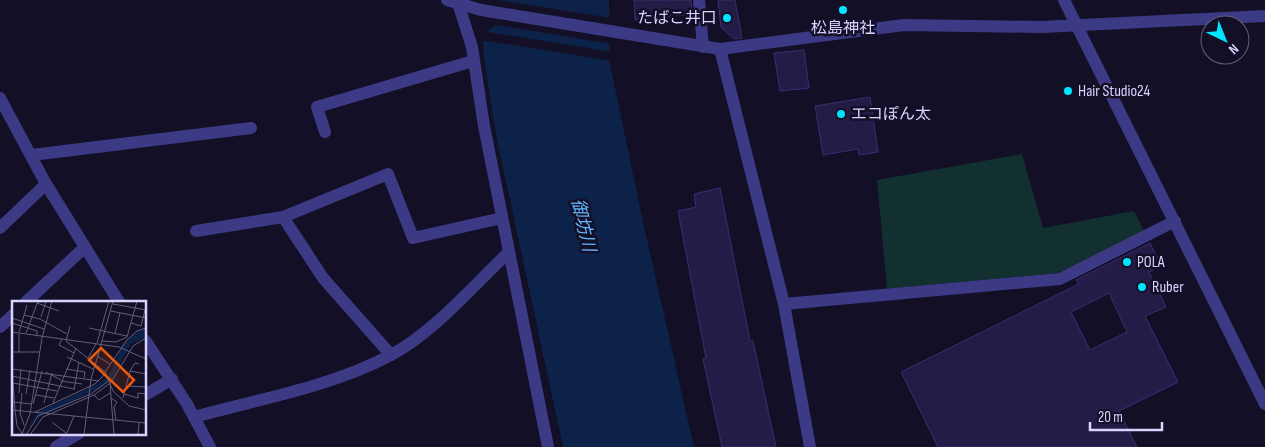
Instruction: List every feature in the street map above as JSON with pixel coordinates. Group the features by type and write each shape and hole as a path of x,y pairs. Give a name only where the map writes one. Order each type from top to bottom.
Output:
{"street":[{"path":"699,0 703,47"},
{"path":"1064,0 1265,404"},
{"path":"456,1 481,10 720,49 904,26 1042,27 1265,16"},
{"path":"456,1 472,47 472,61 548,447"},
{"path":"720,49 784,304 810,447"},
{"path":"325,132 317,107 472,61"},
{"path":"0,98 46,184 118,301"},
{"path":"32,155 251,128"},
{"path":"196,231 283,217 388,174 413,238 502,218"},
{"path":"0,228 46,184"},
{"path":"283,217 323,278 391,354"},
{"path":"784,304 1060,279 1175,221"},
{"path":"27,301 85,247"},
{"path":"194,416 336,378 391,354 427,329 509,252"},
{"path":"0,327 12,316"},
{"path":"146,341 172,379 210,447"},
{"path":"146,394 172,379"},
{"path":"56,447 77,434"}],"green space":[{"path":"1022,154 1043,228 1134,211 1144,231 1058,273 887,289 877,180"}],"water":[{"name":"御坊川","path":"485,0 609,0 610,64 645,231 694,447 563,447 495,130 483,51"}],"pier":[{"path":"483,0 498,0 611,18 612,44 496,25 487,32 613,52 612,61 481,40"}],"building":[{"path":"634,0 691,0 692,14 635,20"},
{"path":"718,0 735,0 742,38 734,39 721,27"},
{"path":"804,50 809,88 780,91 774,53"},
{"path":"870,97 878,152 859,155 858,149 823,155 815,106"},
{"path":"720,188 750,341 753,341 776,447 722,447 703,359 706,358 678,211 696,207 694,194"},
{"path":"1150,243 1161,266 1149,272 1166,307 1145,316 1178,382 1119,411 1137,447 938,447 901,372 1079,284 1076,280","holes":["1109,293 1127,332 1090,350 1071,312"]}],"place":[{"name":"松島神社","path":"843,10"},
{"name":"たばこ井口","path":"727,18"},
{"name":"Hair Studio24","path":"1068,91"},
{"name":"エコぽん太","path":"841,114"},
{"name":"POLA","path":"1127,262"},
{"name":"Ruber","path":"1142,287"}]}
